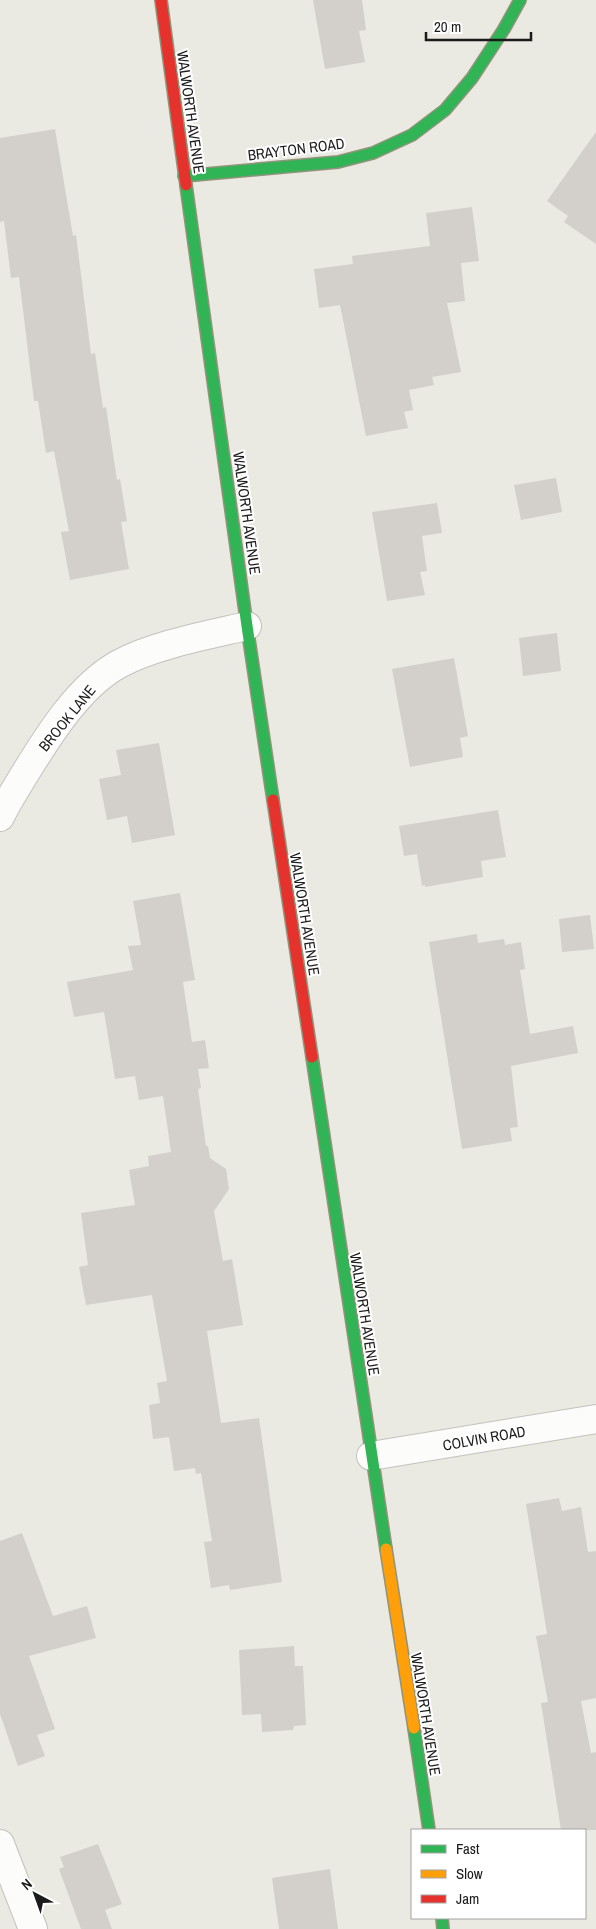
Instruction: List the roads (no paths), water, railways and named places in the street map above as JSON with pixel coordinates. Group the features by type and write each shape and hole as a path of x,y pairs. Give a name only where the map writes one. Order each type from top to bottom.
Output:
{"street":[{"name":"WALWORTH AVENUE","path":"161,0 247,626 429,1829"},
{"name":"BRAYTON ROAD","path":"184,176 338,162 373,153 412,136 445,110 472,78 504,30 520,0"},
{"name":"BROOK LANE","path":"0,817 46,740 93,683 119,664 149,652 192,638 247,626"},
{"name":"COLVIN ROAD","path":"371,1456 596,1419"},
{"path":"0,1844 33,1929"}]}
